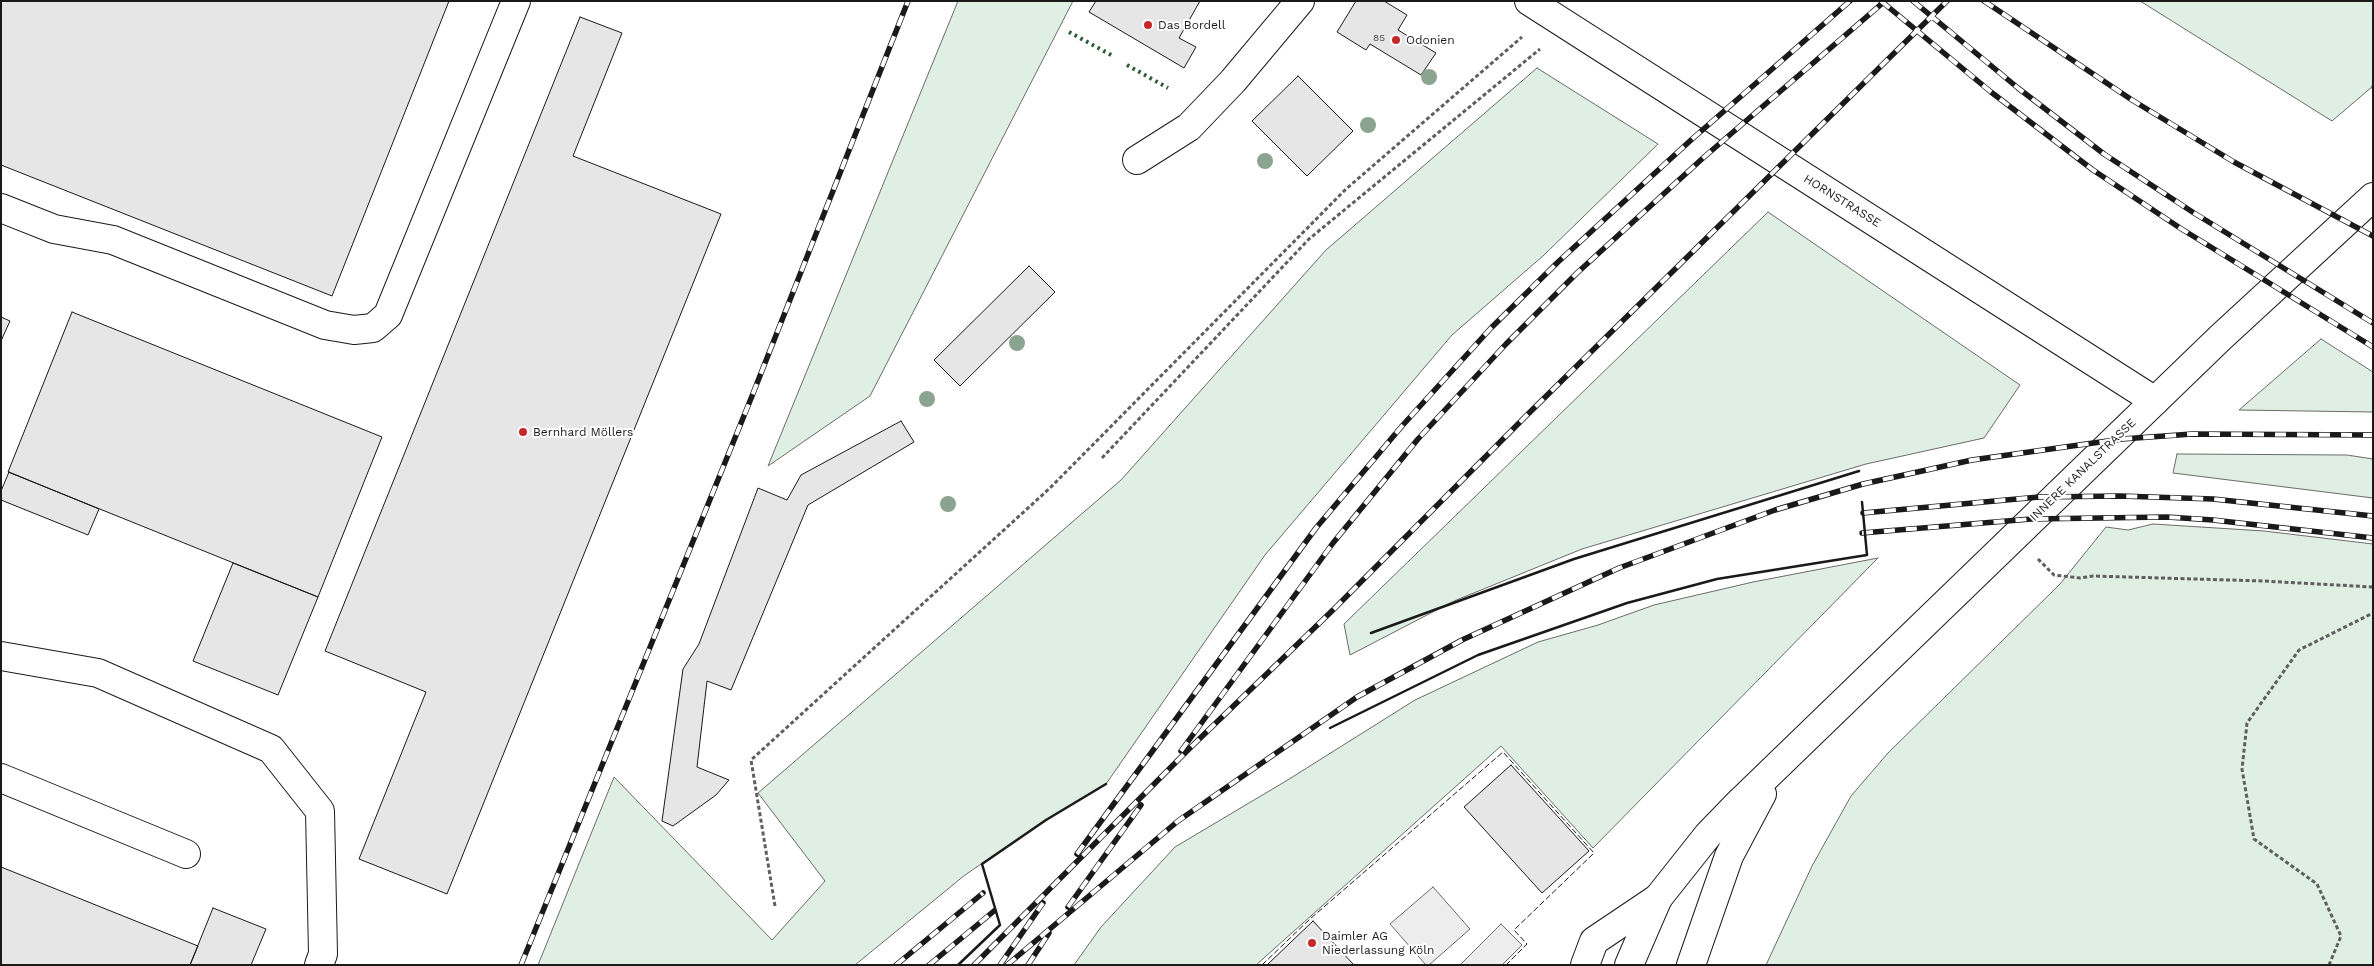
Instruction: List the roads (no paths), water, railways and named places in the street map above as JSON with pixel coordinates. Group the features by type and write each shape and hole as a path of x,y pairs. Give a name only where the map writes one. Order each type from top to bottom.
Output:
{"main road":[{"path":"1,208 54,229 113,240 325,325 354,330 372,328 388,315 516,1"},
{"path":"1137,160 1189,127 1233,81 1300,1"},
{"name":"HORNSTRASSE","path":"1548,14 2155,401"},
{"name":"INNERE KANALSTRASSE","path":"1629,965 1658,898 1708,835 1739,803 2155,401 2373,197"},
{"path":"1,656 98,673 271,749 320,811 323,954 319,965"},
{"name":"INNERE KANALSTRASSE","path":"1691,965 1729,856 1744,825 1762,794 1798,748"},
{"path":"1,778 186,854"},
{"path":"1585,965 1594,941 1658,898"}],"railway":[{"path":"521,965 752,396 908,1"},
{"path":"1077,854 1316,528 1402,426 1491,328 1558,262 1691,140 1850,1"},
{"path":"1881,1 1991,92 2093,170 2180,228 2373,347"},
{"path":"1181,751 1333,543 1418,439 1506,344 1577,273 1703,158 1885,1"},
{"path":"1913,1 2018,88 2104,154 2194,213 2373,323"},
{"path":"974,965 1191,747 1335,608 1525,417 1947,1"},
{"path":"1984,1 2132,100 2234,162 2373,236"},
{"path":"1007,965 1178,821 1357,697 1462,640 1619,568 1775,510 1863,484 1972,460 2122,439 2192,434 2373,435"},
{"path":"1863,513 2039,497 2120,496 2213,499 2373,516"},
{"path":"1862,533 2031,519 2167,517 2213,520 2373,538"},
{"path":"1068,907 1141,805"},
{"path":"896,965 983,893"},
{"path":"1000,965 1043,903"},
{"path":"929,965 994,911"},
{"path":"1028,965 1049,933"}],"place":[{"name":"Das Bordell","path":"1148,25"},
{"name":"Odonien","path":"1396,40"},
{"name":"Bernhard Möllers","path":"523,432"},
{"name":"Daimler AG Niederlassung Köln","path":"1312,943"}]}
